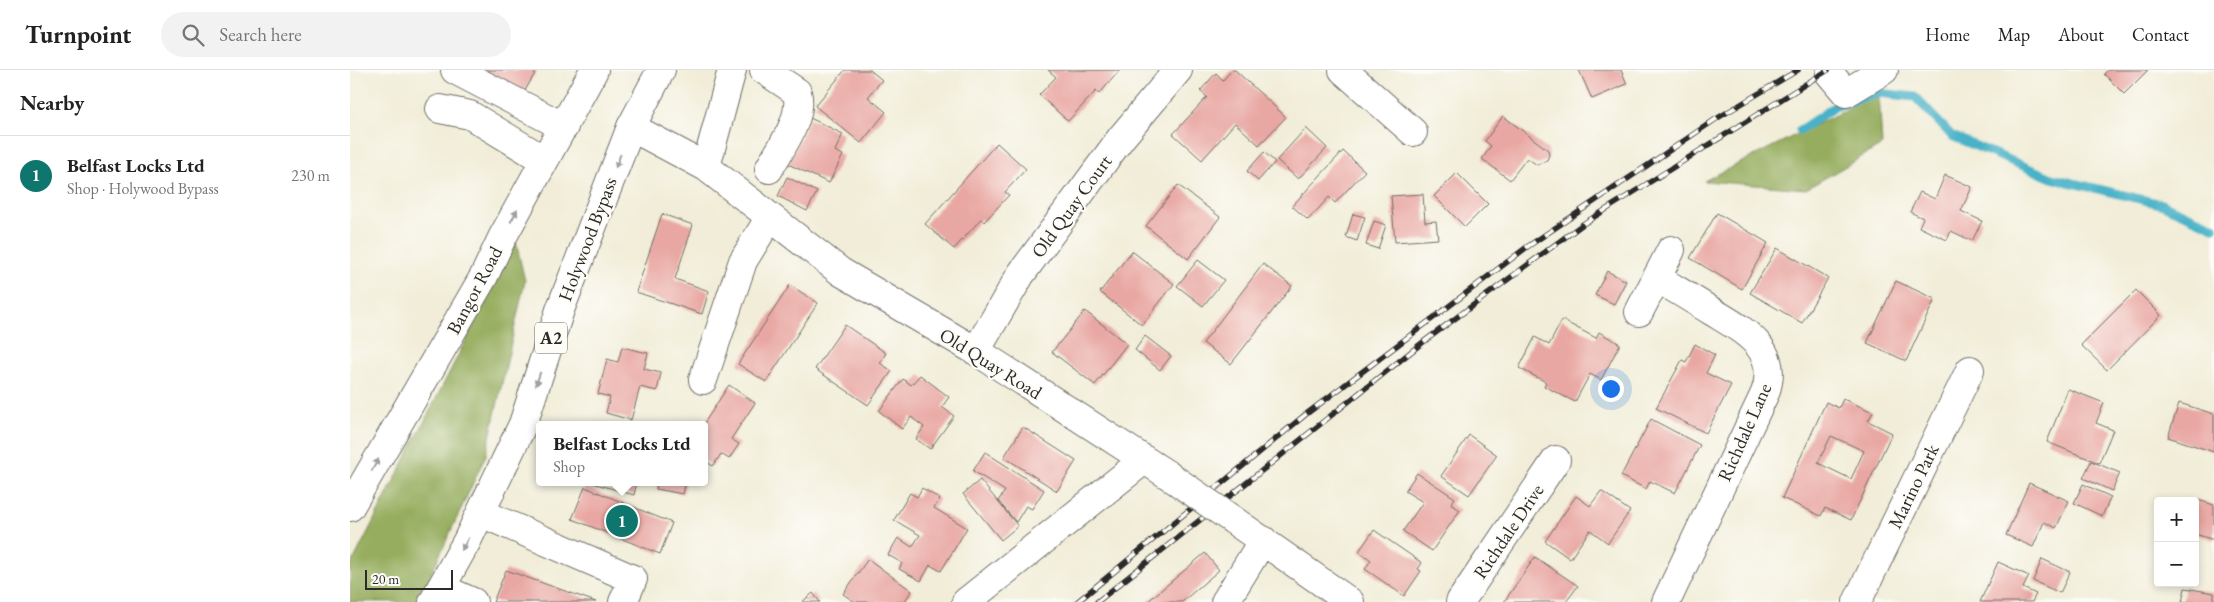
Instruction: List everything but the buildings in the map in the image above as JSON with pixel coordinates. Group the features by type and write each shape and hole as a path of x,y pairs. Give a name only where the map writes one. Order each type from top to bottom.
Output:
{"main road":[{"path":"455,70 564,127"},
{"name":"Bangor Road","path":"350,507 484,276 502,238 594,70"},
{"name":"Holywood Bypass","path":"437,595 481,513 523,424 560,310 631,127 661,70"},
{"path":"706,167 732,70"},
{"path":"764,70 797,92 799,100 797,116 769,169"},
{"name":"Old Quay Court","path":"976,351 1020,274 1121,138 1178,70"},
{"path":"1343,70 1413,132"},
{"path":"1830,74 1846,93 1884,70"},
{"path":"440,109 470,115 544,160"},
{"name":"Old Quay Road","path":"631,127 706,167 841,272 976,351 1168,475 1350,602"},
{"path":"704,380 742,260 770,217"},
{"path":"1639,312 1672,250"},
{"name":"Richdale Lane","path":"1657,278 1754,338 1767,358 1769,372 1765,393 1666,602"},
{"name":"Marino Park","path":"1857,602 1970,370"},
{"path":"966,602 1144,460"},
{"name":"Richdale Drive","path":"1460,602 1556,460"},
{"path":"481,513 633,579 623,602"},
{"path":"1225,602 1263,540"},
{"path":"437,595 473,602"}],"green space":[{"path":"1879,93 1882,145 1806,189 1704,181"},
{"path":"516,242 525,281 486,455 418,602 350,602 350,567"}],"waterway":[{"path":"1800,130 1834,107 1879,93 1915,97 1952,136 2052,178 2161,204 2214,227"}],"railway":[{"path":"1077,602 1305,415 1527,247 1716,119 1798,70"},
{"path":"1097,602 1422,343 1583,224 1828,70"}],"place":[{"name":"Belfast Locks Ltd","path":"622,521"}]}
